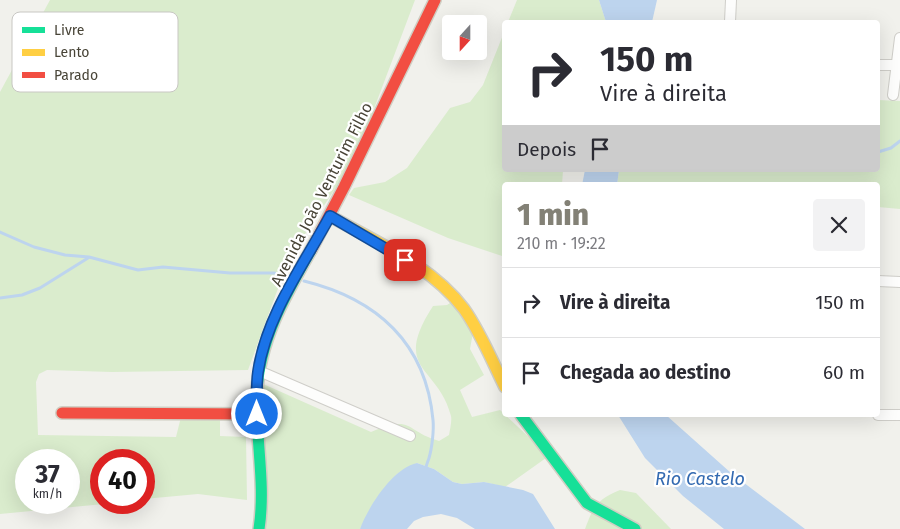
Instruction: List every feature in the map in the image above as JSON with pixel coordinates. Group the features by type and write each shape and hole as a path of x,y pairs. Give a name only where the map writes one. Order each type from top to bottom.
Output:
{"street":[{"name":"Avenida João Venturim Filho","path":"259,529 263,489 257,414 258,371 277,316 330,216 435,0"},
{"path":"730,20 731,0"},
{"path":"893,95 900,38"},
{"path":"880,65 896,65"},
{"path":"330,216 405,260 439,284 464,308 502,380"},
{"path":"880,281 900,282"},
{"path":"258,371 410,436"},
{"path":"62,414 257,414"},
{"path":"880,414 900,415"},
{"path":"522,417 587,503 636,529"}],"green space":[{"path":"50,0 415,0 366,130 341,180 301,240 280,283 248,370 112,372 47,370 39,374 36,382 38,435 176,437 182,413 220,412 220,436 246,437 247,500 198,494 155,498 155,449 90,449 90,505 80,506 80,449 15,449 15,513 0,514 0,92 12,70 12,92 178,92 178,12 43,12"},
{"path":"517,0 599,0 605,20 509,20"},
{"path":"502,38 502,172 563,172 562,182 502,182 502,256 448,238 349,195 354,188 385,182 407,168 450,108 470,102 483,85"},
{"path":"880,100 900,101 900,209 880,207 880,182 617,182 619,172 880,172"},
{"path":"456,299 476,316 470,349 484,375 460,390 472,417 500,410 502,417 507,417 534,442 546,458 505,487 484,482 462,484 453,482 434,469 417,463 397,474 377,498 360,529 258,529 261,383 371,432 395,424 402,424 439,441 449,435 451,416 445,399 421,366 417,356 416,343 421,327 433,306 447,305"},
{"path":"620,490 636,493 671,529 585,529 597,504"}],"water":[{"path":"599,0 657,0 652,20 605,20"},
{"path":"585,172 619,172 617,182 583,182"},
{"name":"Rio Castelo","path":"619,417 668,417 731,473 805,529 724,529 683,496 645,458"},
{"path":"417,463 434,469 453,482 462,484 484,482 523,490 533,494 555,529 475,529 457,518 441,514 423,517 414,521 407,529 360,529 382,490 399,472"}],"waterway":[{"path":"880,151 891,148 900,141"},
{"path":"0,232 34,247 65,255 89,257 138,270 163,267 230,273 274,273 287,276"},
{"path":"0,298 22,295 40,288 88,258"},
{"path":"304,281 354,299 393,328 408,347 420,368 428,393 433,420 432,444 426,469"}],"traffic: fast":[{"path":"259,529 261,512 261,478 257,426 259,373 268,336 275,318 311,250"},
{"path":"522,417 587,503 635,529"}],"traffic: slow":[{"path":"330,216 402,256 436,280 451,294 464,309 476,328 502,381"}],"traffic: jam":[{"path":"311,250 344,187 435,0"},
{"path":"62,413 257,414"}],"route":[{"path":"257,414 258,371 271,331 285,298 330,216 405,260"}]}
